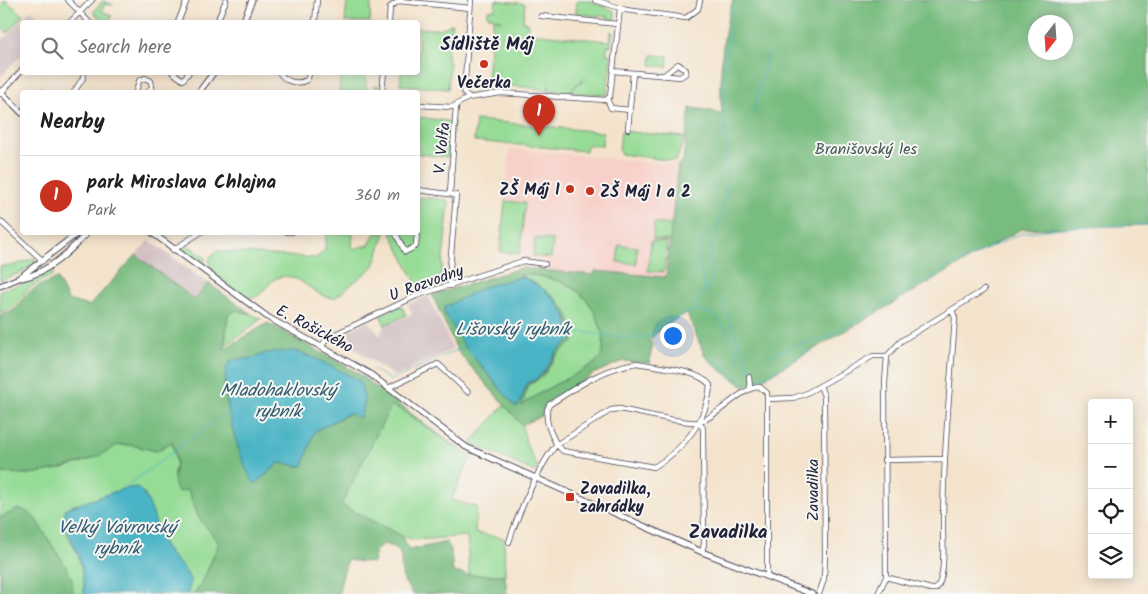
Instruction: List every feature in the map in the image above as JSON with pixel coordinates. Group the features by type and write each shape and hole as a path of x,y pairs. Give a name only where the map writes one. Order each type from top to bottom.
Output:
{"street":[{"path":"68,0 88,20"},
{"path":"72,20 92,0"},
{"path":"179,20 187,0"},
{"path":"218,20 226,0"},
{"path":"244,20 252,0"},
{"path":"315,20 317,0"},
{"path":"471,0 464,92 468,98 501,93 600,102 607,99 610,96 620,8"},
{"path":"596,0 620,8 686,18 698,9 700,0"},
{"path":"389,20 390,7 399,1 470,8"},
{"path":"541,16 617,24"},
{"path":"613,71 680,78 685,74 686,70 678,64 663,76"},
{"path":"20,72 0,92 20,111"},
{"path":"628,130 633,73"},
{"path":"75,90 84,75"},
{"path":"176,75 182,80 186,75"},
{"path":"200,90 212,75"},
{"path":"283,75 287,80 297,83 307,80 309,75"},
{"path":"382,90 384,75"},
{"path":"137,90 139,81 145,78 151,81 152,87 150,90"},
{"name":"V. Volfa","path":"420,105 456,106 468,98"},
{"path":"607,99 611,108 630,110"},
{"name":"V. Volfa","path":"451,286 449,280 456,195 450,193 456,106"},
{"path":"420,190 450,193"},
{"path":"0,221 43,261"},
{"path":"19,278 76,235"},
{"path":"0,286 40,272 56,261 85,235"},
{"name":"E. Rošického","path":"155,235 262,313 353,363 466,447 536,479"},
{"path":"173,250 176,246 196,235"},
{"path":"397,235 406,252 416,246 417,235"},
{"name":"U Rozvodny","path":"322,346 327,338 416,296 523,261 545,264"},
{"path":"878,594 886,577 884,460 887,356 908,335 984,290"},
{"path":"886,577 936,591 940,585 943,559 945,459 955,318 952,310"},
{"path":"767,399 793,398 820,386 873,356 887,356"},
{"path":"699,423 709,396 710,385 705,379 637,363 621,365 596,374 549,405 546,411 546,422 556,440 556,445 562,451 654,467 671,455 699,423 728,406 750,388 760,387 764,389 767,399 767,577"},
{"path":"388,388 438,364 468,392"},
{"path":"749,377 750,388"},
{"name":"Zavadilka","path":"819,594 824,579 825,557 824,396 820,386"},
{"path":"509,542 536,479 556,445 615,409 699,423 703,428 704,544 702,552"},
{"path":"884,460 945,459"},
{"path":"536,479 702,552 812,594"}],"shaded area":[{"path":"31,10 42,20 22,20"},
{"path":"20,22 20,56 0,77 0,43"},
{"name":"ZŠ Máj 1 a 2","path":"510,148 678,165 666,278 596,271 595,275 562,272 548,269 548,261 500,252"},
{"path":"149,240 208,284 195,301 135,256"},
{"path":"428,296 453,349 394,376 355,349 348,331 368,321 380,336 384,326 412,314 408,304"}],"green space":[{"path":"5,0 23,15 8,33 0,26 0,7"},
{"path":"347,0 373,0 371,1 370,20 345,20"},
{"path":"496,0 525,4 523,21 528,24 527,32 529,33 610,41 611,31 613,32 611,46 607,46 607,54 611,55 607,95 569,92 586,77 568,92 549,90 549,85 548,90 514,86 486,88 493,19 502,21 487,15 488,10 495,9"},
{"path":"577,0 587,0 612,10 615,12 615,19 608,21 609,17 576,14"},
{"name":"Branišovský les","path":"733,0 1148,0 1148,225 1021,229 754,384 745,387 719,369 705,356 687,313 664,326 650,340 652,347 649,363 623,361 595,373 549,402 543,415 522,425 458,352 432,295 521,268 594,275 595,271 666,277 678,165 683,161 690,108 709,110 722,115 722,57 726,28","holes":["524,274 564,283 584,297 591,307 602,333 603,351 600,358 595,362 543,391 522,406 528,385 543,375 559,353 573,342 573,330 565,310 549,293 520,275","520,277 542,289 555,301 569,322 554,358 543,373 527,383 519,405 516,407 482,368 444,312 446,307 484,287"]},
{"path":"103,1 113,5 105,4 102,11 112,16 110,20 102,20 93,12"},
{"path":"452,23 447,49 447,62 450,62 448,89 400,85 401,75 420,75 420,28 431,29 448,26"},
{"path":"652,55 668,56 667,67 651,65"},
{"path":"341,75 366,75 366,89 373,90 339,90"},
{"path":"374,85 379,86 378,90 373,90"},
{"path":"420,117 454,122 448,157 420,154"},
{"path":"476,120 603,132 602,146 587,145 586,151 474,141"},
{"path":"621,131 685,137 676,161 621,154 619,150"},
{"path":"420,197 448,200 440,287 421,293 392,235 420,235"},
{"path":"505,201 525,203 520,254 500,252"},
{"path":"654,223 672,225 670,241 653,239"},
{"path":"326,235 353,235 352,249 369,245 374,235 384,235 374,266 335,298 321,294 294,278 280,277 276,278 261,293 252,298 230,289 217,278 210,264 210,257 217,251 316,258 325,250"},
{"path":"535,238 553,240 551,258 533,256"},
{"path":"651,241 667,242 664,272 648,271"},
{"path":"186,244 205,257 205,263 210,274 182,253 182,246"},
{"path":"619,245 637,247 636,264 617,262"},
{"path":"136,255 195,300 208,283 251,314 236,310 228,315 224,349 268,323 356,372 461,451 396,407 391,406 341,505 402,536 409,550 447,542 451,552 453,572 469,575 505,575 507,594 413,594 402,574 400,553 392,546 383,544 375,552 373,563 347,560 338,594 194,594 202,583 219,543 199,518 188,490 178,492 174,480 176,460 172,442 156,451 132,445 118,445 95,458 59,469 30,474 0,473 0,316 16,308 27,295 40,285 57,278 68,300 89,306","holes":["301,352 360,381 357,418 351,413 315,431 300,467 288,463 279,463 255,484 239,447 231,421 224,382 238,359 256,358 265,353"]},
{"path":"35,258 35,264 18,274 0,280 0,266 12,266"},
{"path":"50,271 54,274 29,288 13,308 0,313 0,290 20,285"},
{"path":"524,274 564,283 584,297 597,319 602,333 603,351 600,358 595,362 543,391 522,406 528,385 543,375 559,353 573,342 571,328 564,308 550,294 520,275"},
{"path":"401,305 406,315 385,325 380,315"},
{"path":"236,310 261,319 225,346 228,315"},
{"path":"505,404 522,425 527,446 538,467 535,472 471,443"},
{"path":"394,405 471,457 451,500 477,507 475,533 504,538 505,575 469,575 467,536 416,540 402,536 341,505 390,406"},
{"name":"Velký Vávrovský rybník","path":"172,442 176,463 173,476 188,490 199,518 219,543 202,583 194,594 187,594 191,582 186,572 164,545 144,493 105,495 89,502 73,505 67,534 78,554 84,581 84,594 73,594 65,565 34,517 13,513 0,518 0,473 30,474 59,469 80,463 118,445 132,445 156,451"},
{"path":"18,509 26,511 34,517 65,565 72,580 73,594 0,594 0,518"}],"water":[{"name":"Lišovský rybník","path":"520,277 539,286 556,301 567,320 570,330 570,341 556,352 541,375 527,383 519,405 516,407 465,347 444,312 445,307 484,287"},
{"name":"Mladohaklovský rybník","path":"294,351 317,359 360,381 365,402 360,417 357,418 351,413 347,414 315,431 303,466 279,463 255,484 243,461 231,423 225,385 226,371 230,362 235,360 253,358 270,352"},
{"name":"Velký Vávrovský rybník","path":"137,487 152,510 163,544 183,568 191,582 187,594 84,594 81,564 66,527 65,509 122,489"}],"waterway":[{"path":"570,333 581,332 627,338 648,337 664,324 693,311 713,278 710,260 712,246 724,205 727,185 724,84 726,53 736,0"},
{"path":"754,113 767,54"},
{"path":"767,356 811,341 820,341 952,265 1022,233 1060,228 1148,224"},
{"path":"705,233 698,258 705,290"},
{"path":"722,301 729,318"},
{"path":"693,311 703,311 712,314 719,320 730,337 741,364"},
{"path":"730,322 749,366 750,375"},
{"path":"373,369 390,380 464,347"},
{"path":"753,384 808,350"},
{"path":"709,357 745,385"},
{"path":"360,381 363,376"},
{"path":"123,489 220,417 230,415"}],"place":[{"name":"Večerka","path":"484,64"},
{"name":"park Miroslava Chlajna","path":"539,136"},
{"name":"ZŠ Máj I","path":"570,189"},
{"name":"ZŠ Máj 1 a 2","path":"590,191"},
{"name":"Zavadilka, zahrádky","path":"570,497"}],"district":[{"name":"Sídliště Máj","path":"487,44"},
{"name":"Zavadilka","path":"728,531"}]}
